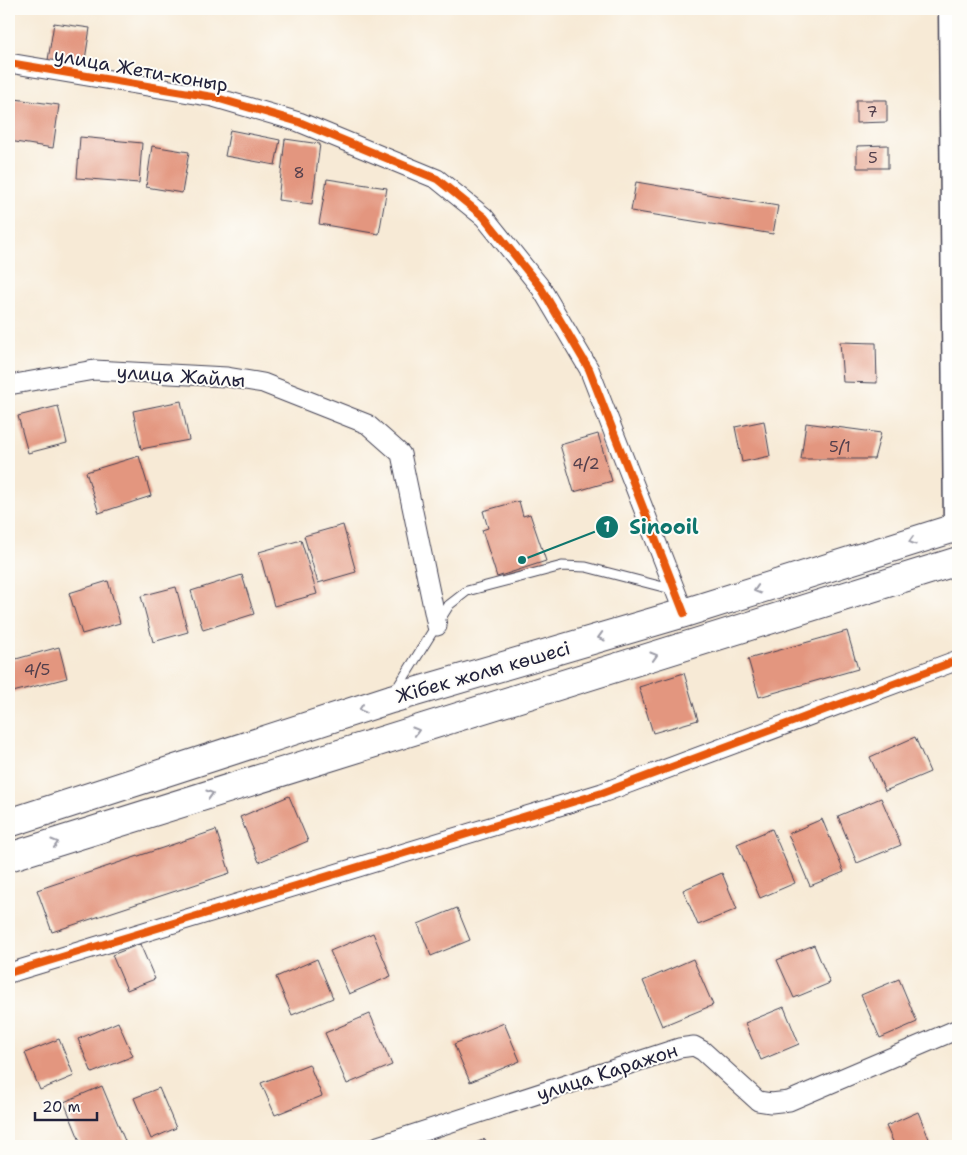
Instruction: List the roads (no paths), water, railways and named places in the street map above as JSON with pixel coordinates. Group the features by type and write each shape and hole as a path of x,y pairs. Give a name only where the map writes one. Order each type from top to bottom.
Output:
{"main road":[{"path":"952,9 958,529"},
{"name":"Жібек жолы көшесі","path":"9,823 391,699 680,601 958,529"},
{"name":"Жібек жолы көшесі","path":"9,857 958,561"}],"street":[{"name":"улица Жети-коныр","path":"9,63 213,97 299,122 437,178 484,217 535,280 589,369 680,601"},
{"name":"улица Жайлы","path":"9,385 94,370 227,377 263,383 368,424 400,454 436,626"},
{"path":"9,973 602,793 958,660"},
{"name":"улица Каражон","path":"378,1146 679,1048 694,1046 704,1051 758,1101 771,1103 788,1101 958,1029"}],"lane":[{"path":"391,699 450,605 467,591 562,566 586,567 680,601"}],"place":[{"name":"Sinooil","path":"522,560"}]}
